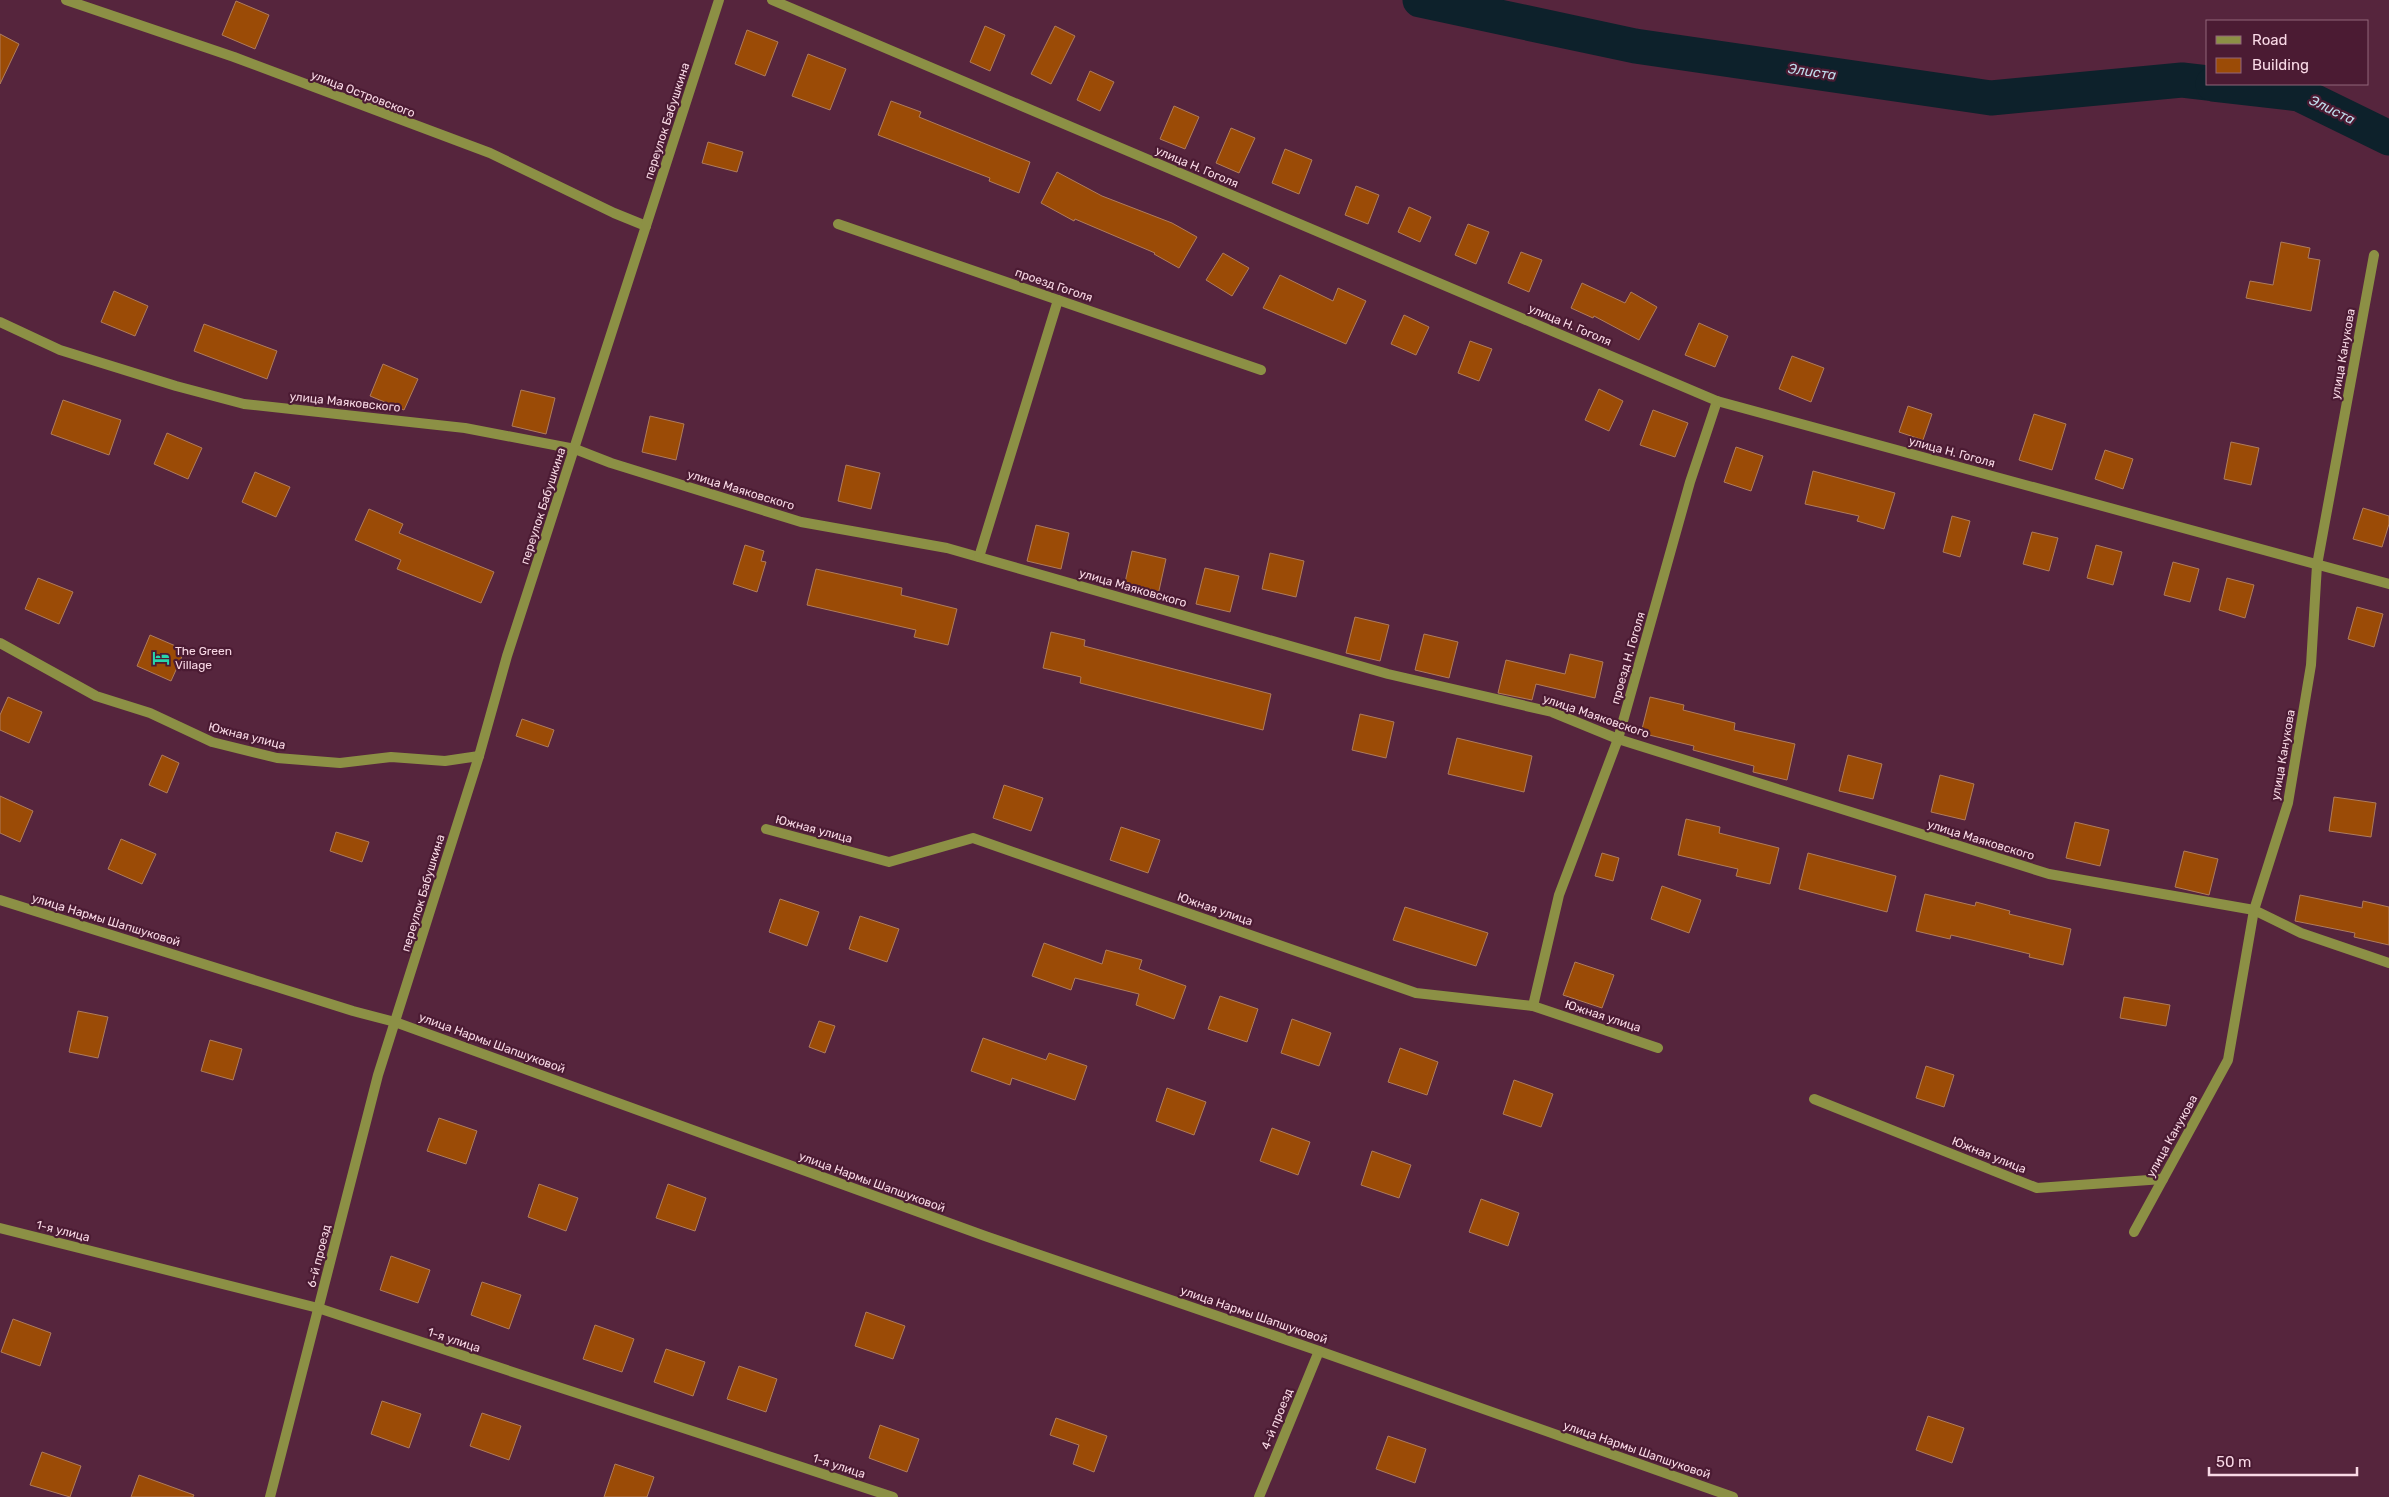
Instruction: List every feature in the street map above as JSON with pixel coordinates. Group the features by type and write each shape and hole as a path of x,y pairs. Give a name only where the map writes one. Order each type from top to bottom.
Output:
{"street":[{"name":"улица Островского","path":"66,0 234,57 398,121 490,153 614,213 646,226"},
{"name":"переулок Бабушкина","path":"395,1022 478,756 507,656 719,0"},
{"name":"улица Н. Гоголя","path":"772,0 1717,402 2389,584"},
{"name":"проезд Гоголя","path":"838,224 1261,370"},
{"name":"улица Канукова","path":"2134,1232 2228,1060 2254,910 2288,804 2311,665 2317,565 2374,255"},
{"path":"979,557 1058,300"},
{"name":"улица Маяковского","path":"0,322 60,350 176,386 244,404 465,428 575,449 801,522 947,548 1388,674 1552,712 1618,739 2049,874 2254,910 2302,933 2389,963"},
{"name":"проезд Н. Гоголя","path":"1533,1006 1559,895 1618,739 1690,482 1717,402"},
{"name":"Южная улица","path":"0,643 96,696 150,713 212,742 277,758 340,763 391,757 445,761 478,756"},
{"name":"Южная улица","path":"766,829 889,862 973,838 1416,993 1533,1006 1658,1048"},
{"name":"улица Нармы Шапшуковой","path":"0,900 353,1011 395,1022 985,1236 1733,1497"},
{"name":"6-й проезд","path":"270,1497 378,1075 395,1022"},
{"name":"Южная улица","path":"1814,1099 2037,1188 2163,1179"},
{"name":"1-я улица","path":"0,1228 318,1308 893,1497"},
{"name":"4-й проезд","path":"1259,1497 1319,1351"}],"building":[{"path":"236,1 269,15 255,49 222,35"},
{"path":"985,26 1005,35 990,71 970,62"},
{"path":"1055,26 1075,36 1051,84 1031,74"},
{"path":"747,30 778,42 765,76 735,64"},
{"path":"0,34 19,44 0,84"},
{"path":"808,54 846,69 830,110 792,96"},
{"path":"1090,71 1114,82 1100,111 1077,100"},
{"path":"891,101 921,112 919,117 1030,162 1019,193 989,181 990,178 878,135"},
{"path":"1174,106 1199,117 1185,149 1160,139"},
{"path":"1231,128 1255,138 1239,173 1216,163"},
{"path":"708,142 743,152 737,172 702,163"},
{"path":"1285,149 1312,160 1299,194 1272,183"},
{"path":"1057,172 1102,196 1172,223 1197,237 1179,268 1155,253 1075,219 1074,221 1041,203"},
{"path":"1356,186 1379,195 1368,224 1345,215"},
{"path":"1409,207 1431,217 1420,242 1398,232"},
{"path":"1468,224 1489,232 1476,264 1455,255"},
{"path":"2281,242 2310,248 2308,258 2320,260 2311,311 2246,298 2250,281 2273,285"},
{"path":"1521,252 1542,260 1529,292 1508,283"},
{"path":"1223,253 1249,268 1232,296 1206,280"},
{"path":"1280,275 1333,301 1338,288 1366,301 1346,344 1263,308"},
{"path":"1582,283 1625,303 1631,292 1657,307 1639,340 1594,316 1593,318 1571,308"},
{"path":"114,291 148,306 135,336 101,322"},
{"path":"1404,315 1429,327 1416,355 1391,344"},
{"path":"1699,323 1728,336 1715,367 1685,355"},
{"path":"204,324 277,351 267,379 194,351"},
{"path":"1470,341 1492,349 1479,381 1458,373"},
{"path":"1792,356 1824,368 1811,402 1779,389"},
{"path":"383,364 418,379 404,410 370,396"},
{"path":"1599,389 1623,401 1609,431 1585,420"},
{"path":"521,390 555,398 546,434 512,426"},
{"path":"63,400 121,420 109,455 51,434"},
{"path":"1908,406 1932,414 1923,440 1899,432"},
{"path":"1653,410 1688,423 1675,457 1640,445"},
{"path":"2034,414 2066,424 2052,470 2019,460"},
{"path":"650,416 684,424 676,460 642,452"},
{"path":"167,433 202,448 188,479 154,464"},
{"path":"2231,442 2259,448 2251,485 2224,479"},
{"path":"1736,447 1763,456 1751,491 1724,482"},
{"path":"2105,450 2133,459 2123,489 2095,479"},
{"path":"846,465 880,473 871,509 838,501"},
{"path":"1813,471 1895,493 1884,529 1857,521 1859,516 1805,504"},
{"path":"255,472 290,487 276,517 242,502"},
{"path":"2363,508 2389,516 2389,524 2382,547 2353,539"},
{"path":"369,509 403,524 399,533 494,572 481,603 397,569 401,560 355,540"},
{"path":"1952,516 1970,521 1960,557 1943,552"},
{"path":"1036,525 1069,533 1061,569 1027,561"},
{"path":"2032,532 2058,538 2049,571 2023,564"},
{"path":"745,545 764,551 761,561 766,562 757,592 733,584"},
{"path":"2096,545 2122,552 2113,585 2087,578"},
{"path":"1132,551 1166,559 1158,595 1124,587"},
{"path":"1270,553 1304,561 1296,597 1262,589"},
{"path":"2173,562 2199,569 2190,602 2164,595"},
{"path":"1205,568 1239,576 1230,612 1196,604"},
{"path":"816,569 902,588 901,595 957,609 948,645 914,637 916,630 807,605"},
{"path":"38,578 73,592 59,624 25,609"},
{"path":"2227,578 2254,585 2245,618 2219,610"},
{"path":"2357,607 2383,614 2374,647 2348,639"},
{"path":"1355,617 1389,625 1380,661 1346,653"},
{"path":"1051,632 1085,640 1084,646 1271,694 1263,730 1080,683 1081,677 1043,668"},
{"path":"1424,634 1458,642 1449,678 1415,670"},
{"name":"The Green Village","path":"150,635 185,650 171,681 137,666"},
{"path":"1570,654 1603,662 1595,698 1536,684 1532,700 1498,693 1506,660 1565,674"},
{"path":"8,697 42,712 29,743 0,730 0,715"},
{"path":"1650,697 1684,705 1683,710 1735,723 1734,730 1795,744 1787,780 1753,772 1754,766 1693,750 1694,746 1641,733"},
{"path":"1360,714 1394,722 1386,758 1352,750"},
{"path":"522,719 554,730 548,747 516,736"},
{"path":"1457,738 1532,756 1524,792 1448,774"},
{"path":"162,755 179,763 167,793 149,785"},
{"path":"1848,755 1882,764 1873,799 1839,791"},
{"path":"1940,775 1974,784 1965,820 1931,812"},
{"path":"1004,785 1043,798 1031,831 993,818"},
{"path":"0,796 33,811 20,842 0,833"},
{"path":"2334,797 2376,803 2371,837 2329,831"},
{"path":"1686,819 1720,827 1719,833 1779,848 1770,884 1736,876 1738,869 1678,855"},
{"path":"2075,822 2109,830 2100,866 2066,858"},
{"path":"1121,827 1160,840 1148,873 1110,860"},
{"path":"336,832 369,842 362,862 330,851"},
{"path":"121,839 156,854 142,884 108,869"},
{"path":"2184,851 2218,859 2209,895 2175,887"},
{"path":"1602,853 1619,858 1613,881 1595,876"},
{"path":"1808,853 1896,876 1887,912 1799,889"},
{"path":"1662,886 1701,900 1689,933 1651,919"},
{"path":"1925,894 1975,906 1976,902 2010,911 2009,914 2071,929 2063,965 2029,957 2030,954 1951,935 1950,939 1916,931"},
{"path":"2300,895 2362,908 2363,901 2389,907 2389,945 2354,937 2355,933 2295,921"},
{"path":"780,899 819,912 807,946 769,932"},
{"path":"1405,907 1488,933 1476,966 1393,940"},
{"path":"860,916 899,929 887,962 849,949"},
{"path":"1044,943 1102,964 1106,950 1142,960 1139,969 1186,986 1174,1019 1136,1005 1139,994 1075,978 1071,990 1032,976"},
{"path":"1575,962 1614,975 1602,1008 1563,995"},
{"path":"1220,996 1258,1009 1247,1042 1208,1029"},
{"path":"2124,997 2170,1005 2166,1026 2120,1018"},
{"path":"78,1011 108,1017 98,1058 69,1052"},
{"path":"1292,1019 1331,1033 1319,1066 1281,1053"},
{"path":"819,1021 835,1026 825,1053 809,1047"},
{"path":"983,1038 1046,1060 1049,1053 1087,1066 1075,1100 1012,1078 1010,1085 971,1071"},
{"path":"210,1040 242,1049 233,1080 201,1071"},
{"path":"1400,1048 1438,1062 1427,1095 1388,1082"},
{"path":"1926,1066 1954,1075 1944,1107 1916,1098"},
{"path":"1514,1080 1553,1094 1541,1127 1503,1114"},
{"path":"1167,1088 1206,1102 1194,1135 1156,1121"},
{"path":"439,1118 477,1131 466,1164 427,1151"},
{"path":"1272,1128 1310,1142 1298,1175 1260,1161"},
{"path":"1372,1151 1411,1165 1399,1198 1361,1185"},
{"path":"539,1184 578,1198 566,1231 528,1217"},
{"path":"668,1184 706,1198 695,1231 656,1218"},
{"path":"1481,1199 1519,1213 1508,1246 1469,1232"},
{"path":"391,1256 430,1270 418,1303 380,1290"},
{"path":"482,1282 521,1295 509,1329 471,1315"},
{"path":"866,1312 905,1326 893,1359 855,1346"},
{"path":"13,1319 51,1333 40,1366 1,1352"},
{"path":"595,1325 634,1339 622,1372 583,1359"},
{"path":"666,1349 705,1362 693,1396 654,1382"},
{"path":"739,1366 777,1379 766,1412 727,1399"},
{"path":"382,1401 421,1414 409,1448 371,1434"},
{"path":"482,1413 521,1426 509,1460 470,1446"},
{"path":"1928,1416 1964,1428 1952,1463 1916,1450"},
{"path":"1056,1418 1107,1436 1094,1472 1073,1464 1079,1445 1050,1435"},
{"path":"880,1425 919,1439 907,1472 869,1458"},
{"path":"1388,1436 1426,1449 1415,1483 1376,1469"},
{"path":"42,1452 81,1466 70,1497 30,1485"},
{"path":"615,1464 654,1477 647,1497 604,1497"},
{"path":"139,1475 194,1495 193,1497 131,1497"}],"waterway":[{"name":"Элиста","path":"1420,0 1635,46 1991,98 2182,80 2206,83"},
{"name":"Элиста","path":"2222,85 2299,94 2389,138"}],"place":[{"name":"The Green Village","path":"161,658"}]}
